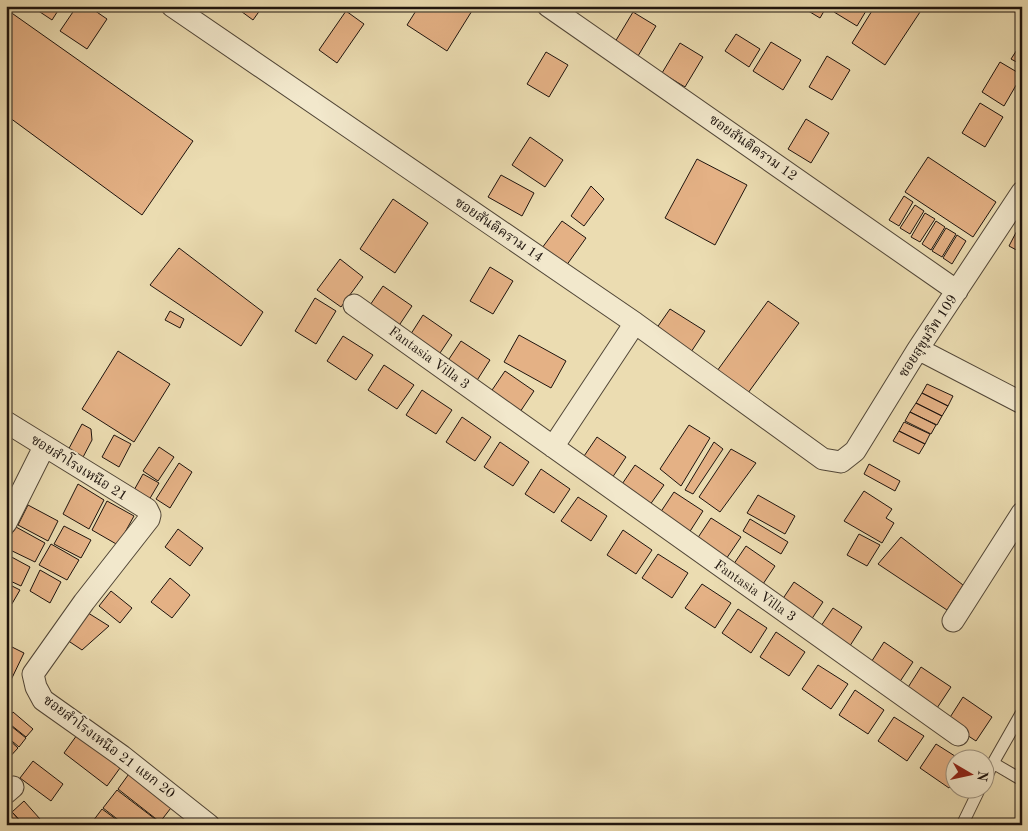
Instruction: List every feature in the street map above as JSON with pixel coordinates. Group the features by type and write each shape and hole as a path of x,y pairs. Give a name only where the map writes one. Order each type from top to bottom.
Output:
{"street":[{"name":"ซอยสันติคราม 14","path":"172,6 635,323 823,459"},
{"name":"ซอยสันติคราม 12","path":"548,6 957,291"},
{"name":"ซอยสุขุมวิท 109","path":"823,459 841,462 855,451 918,349 1020,200"},
{"name":"Fantasia Villa 3","path":"354,305 958,735"},
{"path":"552,447 635,323"},
{"path":"918,349 1022,403"},
{"name":"ซอยสำโรงเหนือ 21","path":"6,422 147,510 150,515"},
{"path":"6,523 44,447"},
{"path":"953,621 1022,513"},
{"name":"ซอยสำโรงเหนือ 21 แยก 20","path":"150,515 149,519 84,602 33,674 34,680 43,700 122,756 209,825"}],"lane":[{"path":"996,758 1022,712"},
{"path":"996,765 1022,780"},
{"path":"963,824 975,798"}],"building":[{"path":"31,6 61,6 52,20"},
{"path":"77,6 88,6 107,19 87,49 60,31"},
{"path":"234,6 263,6 253,20"},
{"path":"419,6 475,6 447,51 407,25"},
{"path":"800,6 827,6 820,18"},
{"path":"837,6 869,6 857,26 834,12"},
{"path":"875,6 924,6 885,65 852,43"},
{"path":"6,9 193,141 142,215 6,115"},
{"path":"346,11 364,24 337,63 319,50"},
{"path":"633,12 656,26 638,56 615,42"},
{"path":"736,34 760,49 749,67 725,51"},
{"path":"771,42 801,60 783,90 753,71"},
{"path":"1022,42 1022,65 1011,59"},
{"path":"680,43 703,57 685,87 662,73"},
{"path":"546,52 568,65 549,97 527,84"},
{"path":"827,56 850,70 832,100 809,87"},
{"path":"1000,62 1022,75 1004,106 982,92"},
{"path":"980,103 1003,117 985,147 962,133"},
{"path":"806,119 829,133 811,163 788,149"},
{"path":"530,137 563,160 545,187 512,165"},
{"path":"928,157 996,202 973,237 905,192"},
{"path":"697,159 747,185 715,245 665,218"},
{"path":"501,175 534,193 522,216 488,197"},
{"path":"591,186 604,199 584,226 571,216"},
{"path":"904,196 913,202 899,226 889,220"},
{"path":"393,199 428,223 395,273 360,249"},
{"path":"915,205 924,211 910,234 900,228"},
{"path":"925,213 935,219 920,242 911,237"},
{"path":"562,221 586,238 566,266 542,248"},
{"path":"936,221 945,227 931,250 922,244"},
{"path":"1022,221 1022,253 1009,246"},
{"path":"946,228 956,234 942,257 932,251"},
{"path":"957,235 966,241 952,264 943,258"},
{"path":"179,248 263,312 241,346 150,285"},
{"path":"340,259 363,277 341,307 317,290"},
{"path":"490,267 513,281 493,314 470,301"},
{"path":"383,286 412,306 396,330 366,311"},
{"path":"315,298 336,311 316,344 295,331"},
{"path":"768,301 799,323 748,393 717,371"},
{"path":"670,309 705,331 691,352 656,329"},
{"path":"170,311 184,319 180,328 165,320"},
{"path":"423,315 452,335 436,359 407,340"},
{"path":"519,335 566,361 551,388 504,362"},
{"path":"343,336 373,355 356,380 327,361"},
{"path":"461,341 490,360 474,385 445,365"},
{"path":"118,351 170,384 134,442 82,409"},
{"path":"384,365 414,385 397,409 368,390"},
{"path":"505,371 534,391 518,415 488,396"},
{"path":"927,384 953,396 948,406 922,393"},
{"path":"422,390 452,410 436,434 406,415"},
{"path":"922,393 948,406 942,416 916,403"},
{"path":"916,403 942,416 937,425 910,412"},
{"path":"910,412 936,425 931,434 905,421"},
{"path":"462,417 491,437 475,461 446,442"},
{"path":"904,422 930,434 925,444 899,431"},
{"path":"82,424 91,429 92,440 81,461 66,454"},
{"path":"689,425 710,438 681,486 660,469"},
{"path":"899,431 925,444 919,454 893,441"},
{"path":"114,435 131,444 119,467 102,457"},
{"path":"597,437 626,457 610,481 580,462"},
{"path":"500,442 529,462 513,486 484,467"},
{"path":"714,442 723,449 693,494 685,490"},
{"path":"159,447 174,457 158,481 143,471"},
{"path":"731,449 756,463 720,512 699,497"},
{"path":"179,463 192,472 170,508 156,499"},
{"path":"869,464 900,481 895,491 864,474"},
{"path":"635,465 664,485 647,509 618,490"},
{"path":"541,469 570,489 554,513 525,494"},
{"path":"143,474 159,483 149,500 133,492"},
{"path":"78,484 104,500 89,529 63,514"},
{"path":"864,491 892,509 886,518 894,523 882,543 844,521"},
{"path":"674,492 703,511 687,536 658,516"},
{"path":"758,495 795,516 785,534 747,513"},
{"path":"578,497 607,516 591,541 561,521"},
{"path":"107,501 134,516 118,545 92,530"},
{"path":"28,505 58,521 48,541 18,525"},
{"path":"711,518 741,537 724,562 695,542"},
{"path":"750,519 788,542 781,554 743,531"},
{"path":"64,526 91,540 81,558 54,544"},
{"path":"16,527 45,543 35,562 6,548 6,543"},
{"path":"178,529 203,548 190,566 165,547"},
{"path":"623,530 652,550 636,574 607,555"},
{"path":"859,534 880,545 867,566 847,555"},
{"path":"901,537 963,585 947,610 878,564"},
{"path":"51,544 79,560 67,580 39,565"},
{"path":"746,546 775,566 759,590 729,571"},
{"path":"6,554 30,567 21,586 6,579"},
{"path":"658,554 688,573 672,598 642,578"},
{"path":"40,570 61,582 50,603 30,591"},
{"path":"170,578 190,595 172,618 151,602"},
{"path":"794,582 823,602 807,626 778,606"},
{"path":"6,583 20,590 6,614"},
{"path":"702,584 731,603 715,628 685,608"},
{"path":"111,591 132,608 120,623 99,606"},
{"path":"833,608 862,627 846,652 817,632"},
{"path":"738,609 767,628 751,653 722,633"},
{"path":"85,611 109,626 82,650 67,640"},
{"path":"776,632 805,652 789,676 760,657"},
{"path":"884,642 913,662 897,686 868,667"},
{"path":"6,644 24,653 10,682 6,680"},
{"path":"818,665 848,684 831,709 802,689"},
{"path":"921,667 951,687 935,711 905,692"},
{"path":"855,690 884,710 868,734 839,715"},
{"path":"963,697 992,717 976,741 947,722"},
{"path":"13,712 33,729 26,737 6,721"},
{"path":"894,717 924,736 907,761 878,741"},
{"path":"6,722 26,738 19,747 6,736"},
{"path":"77,735 120,768 107,786 64,753"},
{"path":"6,737 18,748 6,761"},
{"path":"936,744 946,750 946,786 920,768"},
{"path":"33,761 63,784 51,801 20,778"},
{"path":"131,771 174,804 160,822 118,789"},
{"path":"117,790 159,822 158,825 125,825 103,808"},
{"path":"24,801 40,819 33,825 24,825 12,812"},
{"path":"102,809 124,825 90,825"},
{"path":"12,812 24,825 6,825 6,817"}]}
